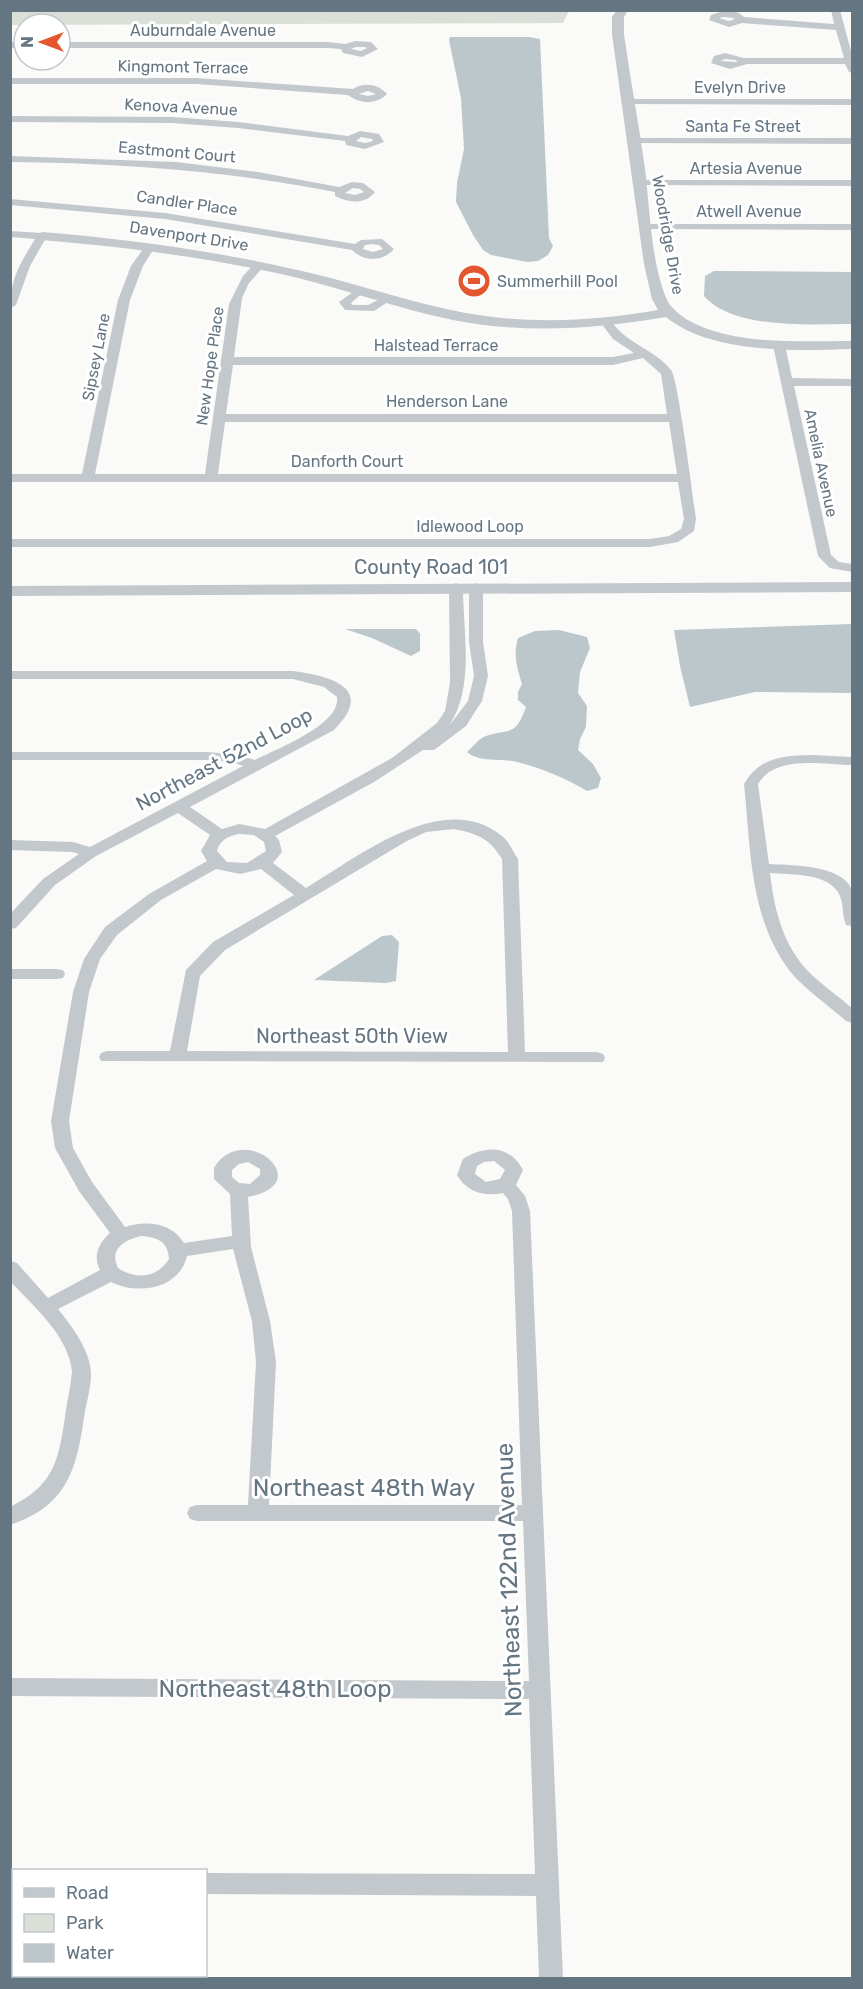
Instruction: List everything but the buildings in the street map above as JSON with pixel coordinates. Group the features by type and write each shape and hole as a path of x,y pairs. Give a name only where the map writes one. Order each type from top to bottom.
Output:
{"street":[{"name":"Woodridge Drive","path":"623,10 617,23 646,227 660,302 669,312 684,322 716,335 736,340 778,345 852,345"},
{"path":"743,61 851,66 835,10"},
{"path":"741,20 838,27"},
{"name":"Auburndale Avenue","path":"72,45 328,45 346,47"},
{"name":"Kingmont Terrace","path":"10,81 216,82 354,92"},
{"name":"Evelyn Drive","path":"628,102 852,102"},
{"name":"Kenova Avenue","path":"10,119 172,120 249,126 350,139"},
{"name":"Santa Fe Street","path":"633,141 852,141"},
{"name":"Eastmont Court","path":"10,159 94,160 174,165 254,174 340,190"},
{"name":"Artesia Avenue","path":"640,183 852,183"},
{"name":"Candler Place","path":"10,202 165,216 357,248"},
{"name":"Atwell Avenue","path":"646,227 852,227"},
{"name":"Davenport Drive","path":"10,234 150,247 259,265 454,315 483,319 608,323 669,312"},
{"path":"10,305 14,283 42,236"},
{"name":"Sipsey Lane","path":"88,478 126,293 136,266 150,247"},
{"name":"New Hope Place","path":"211,478 239,290 259,265"},
{"path":"360,290 345,302 349,308 370,309 388,298"},
{"name":"Idlewood Loop","path":"10,543 663,542 682,536 690,526 667,373 659,363 617,338 608,323"},
{"name":"Amelia Avenue","path":"778,345 825,556 835,565 852,568"},
{"name":"Halstead Terrace","path":"227,361 613,361 632,358 643,353"},
{"path":"787,381 852,382"},
{"name":"Henderson Lane","path":"219,418 675,418"},
{"name":"Danforth Court","path":"10,478 683,478"},
{"path":"266,834 400,760 428,739 451,713 456,676 456,587"},
{"name":"County Road 101","path":"10,591 456,587 852,587"},
{"path":"400,760 409,758 454,731 468,716 479,694 481,662 476,641 476,587"},
{"name":"Northeast 52nd Loop","path":"10,675 293,675 322,680 341,692 346,700 345,710 339,720 330,727 91,853 49,882 10,924"},
{"path":"10,756 205,756 234,758 256,766"},
{"path":"848,1008 800,972 775,932 766,905 751,784 754,775 765,766 793,760 852,761"},
{"path":"180,807 220,835"},
{"path":"178,1057 192,974 219,946 422,828 454,824 478,829 498,840 510,860 517,1057"},
{"path":"238,829 266,834 274,846 270,858 254,867 234,869 216,862 209,851 214,839 238,829"},
{"path":"10,845 74,847 91,853"},
{"path":"121,1235 85,1186 64,1148 61,1112 81,992 92,958 111,931 155,897 216,862"},
{"path":"263,863 305,895"},
{"path":"762,868 819,873 836,881 847,892 852,921"},
{"path":"10,974 57,974"},
{"name":"Northeast 50th View","path":"107,1057 597,1058"},
{"name":"Northeast 122nd Avenue","path":"506,1185 516,1196 520,1211 551,1978"},
{"path":"239,1190 242,1241 249,1281 261,1322 266,1362 258,1514"},
{"path":"153,1229 171,1237 179,1251 175,1267 168,1274 149,1282 128,1282 111,1273 105,1258 107,1249 121,1235 130,1231 153,1229"},
{"path":"179,1251 242,1241"},
{"path":"10,1268 69,1338 81,1361 81,1381 69,1460 60,1481 40,1502 10,1517"},
{"path":"45,1308 111,1273"},
{"name":"Northeast 48th Way","path":"197,1514 532,1513"},
{"name":"Northeast 48th Loop","path":"10,1687 540,1690"},
{"path":"207,1884 546,1885"}],"green space":[{"path":"11,10 569,11 563,23 72,25 72,12 12,12 11,25"}],"water":[{"path":"450,37 540,39 549,238 553,246 548,255 538,261 527,262 491,255 483,250 456,202 457,183 464,149 461,98"},
{"path":"714,271 852,272 852,324 774,323 734,315 717,307 704,296 705,276"},
{"path":"852,624 852,693 755,692 690,707 674,630"},
{"path":"345,629 416,629 420,634 420,651 411,656 372,638"},
{"path":"559,630 587,637 590,648 580,672 578,693 587,706 586,727 578,750 593,764 601,778 598,788 587,791 535,767 511,761 478,758 467,752 483,737 511,730 522,717 526,707 518,700 518,692 522,684 516,656 518,638 535,631"},
{"path":"392,935 399,942 396,981 386,983 314,980 382,936"}],"place":[{"name":"Summerhill Pool","path":"474,281"}]}
